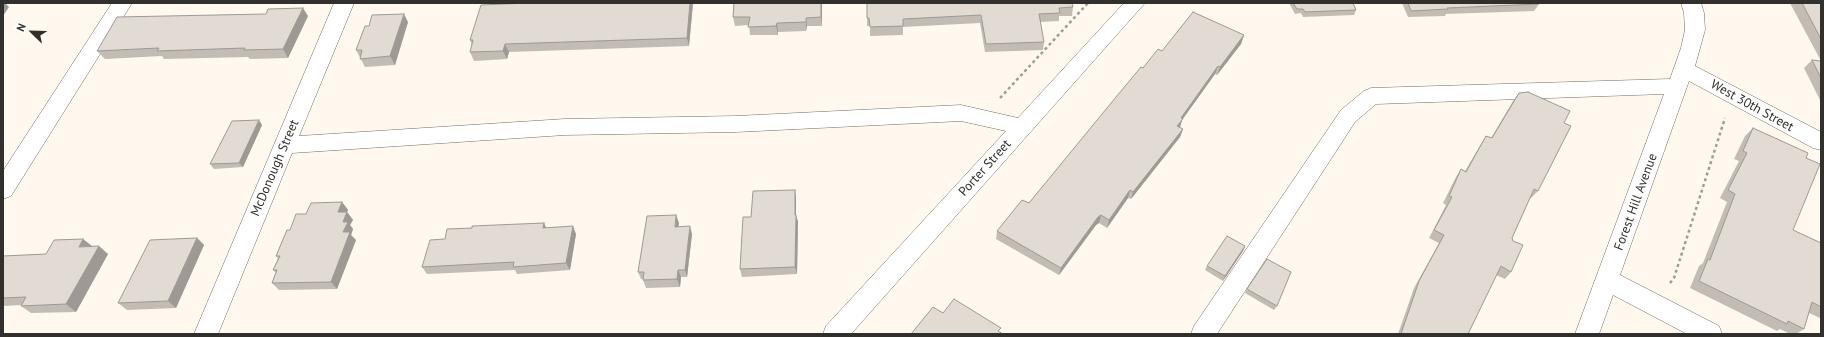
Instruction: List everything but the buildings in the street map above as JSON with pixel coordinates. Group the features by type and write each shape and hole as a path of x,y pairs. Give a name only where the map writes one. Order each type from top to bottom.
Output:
{"street":[{"path":"3,190 122,3"},
{"name":"McDonough Street","path":"206,334 344,3"},
{"name":"Porter Street","path":"835,334 1135,3"},
{"name":"Forest Hill Avenue","path":"1587,334 1691,48 1694,30 1694,13 1690,3"},
{"path":"1203,334 1348,116 1371,96 1681,78"},
{"name":"West 30th Street","path":"1681,78 1821,142"},
{"path":"285,144 565,127 736,124 961,112 1023,127"},
{"path":"1607,280 1710,334"}],"path":[{"path":"982,117 1088,3"},
{"path":"1667,286 1674,278 1725,115"}]}
